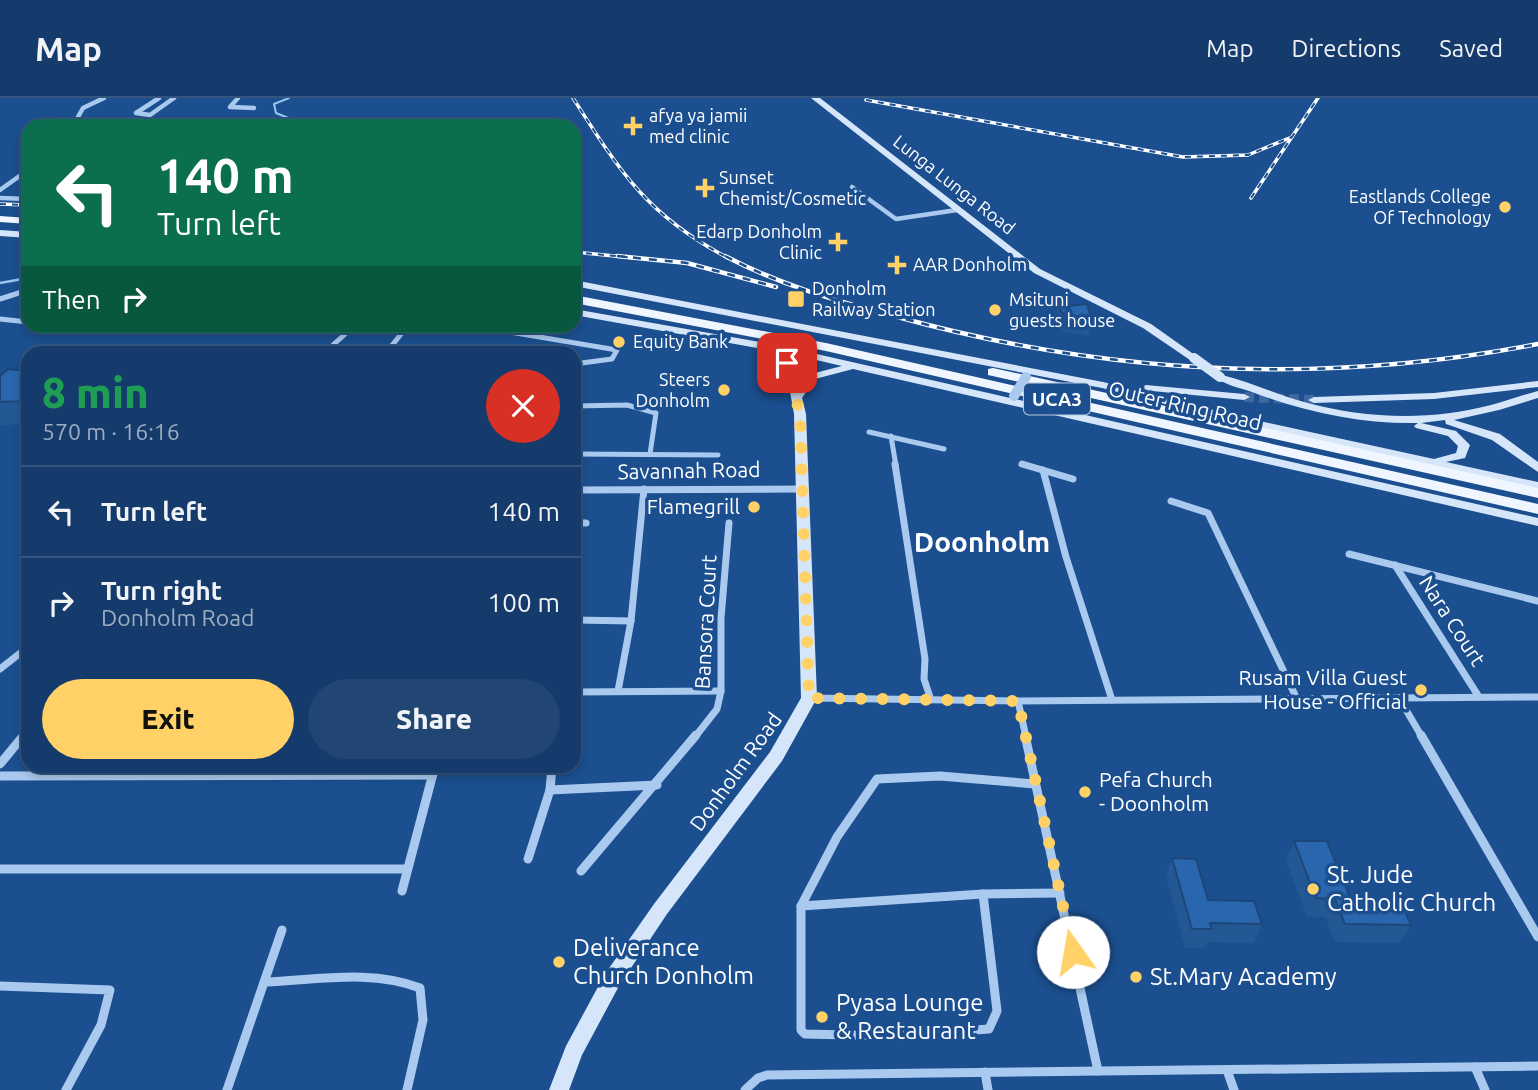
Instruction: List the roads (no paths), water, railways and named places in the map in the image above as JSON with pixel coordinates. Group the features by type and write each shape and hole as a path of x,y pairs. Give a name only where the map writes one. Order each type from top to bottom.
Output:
{"main road":[{"name":"Lunga Lunga Road","path":"816,98 957,210 1053,281 1147,326 1220,377"},
{"path":"0,219 21,220"},
{"name":"Outer Ring Road","path":"581,284 1103,385 1236,419 1538,486"},
{"name":"Outer Ring Road","path":"581,290 828,336 1538,493"},
{"name":"Outer Ring Road","path":"581,300 826,346 1538,509"},
{"name":"UCA3","path":"581,313 777,348"},
{"name":"Outer Ring Road","path":"777,348 1538,522"},
{"name":"Donholm Road","path":"559,1090 574,1047 645,933 791,736 809,698 804,489 798,396 791,369 777,348"},
{"path":"798,396 807,381 818,374 860,367"},
{"path":"1415,459 1455,458 1463,452 1464,445 1452,433 1427,426 1345,423 1295,412 1252,397 1222,378 1319,411 1366,418 1474,415 1538,394"},
{"path":"1314,400 1433,396 1538,384"},
{"path":"1103,385 1244,397"},
{"path":"1428,418 1496,437 1538,468"},
{"path":"1399,490 1465,513 1538,531"}],"street":[{"path":"77,119 83,108 104,98"},
{"path":"159,98 136,113 150,115 174,98"},
{"path":"238,98 230,107 254,108"},
{"path":"0,190 21,175"},
{"path":"852,187 896,219 957,210"},
{"path":"0,198 21,199"},
{"path":"0,299 21,292"},
{"path":"0,320 21,322"},
{"path":"332,346 346,333"},
{"path":"515,333 617,350 612,359 581,363"},
{"path":"1014,396 1026,377"},
{"path":"581,406 634,407 656,413 656,429 650,454"},
{"path":"869,432 944,449"},
{"path":"891,436 925,659 924,679 931,700"},
{"path":"581,454 718,455"},
{"path":"1022,464 1073,479"},
{"path":"1043,470 1055,528 1079,592 1112,699"},
{"path":"618,691 631,621 644,489"},
{"name":"Savannah Road","path":"581,490 804,489"},
{"path":"1171,501 1208,513 1296,697"},
{"path":"581,523 586,523"},
{"name":"Bansora Court","path":"581,871 657,785 717,709 721,691 721,618 729,523"},
{"path":"1349,554 1538,601"},
{"name":"Nara Court","path":"1394,564 1479,696"},
{"path":"581,620 631,621"},
{"path":"0,669 21,652"},
{"path":"581,692 721,691"},
{"path":"809,698 1018,701 1296,697 1538,698"},
{"path":"1399,698 1538,937"},
{"path":"1018,701 1098,1071"},
{"path":"0,764 21,738"},
{"path":"0,775 217,773"},
{"path":"402,891 433,773"},
{"path":"528,859 550,790 551,773"},
{"path":"983,894 997,1011 989,1029 894,1036 805,1034 801,1030 801,906 837,837 877,779 940,776 1035,784"},
{"path":"550,790 657,785"},
{"path":"0,869 406,869"},
{"path":"801,906 983,894 1060,893"},
{"path":"227,1090 282,930"},
{"path":"266,982 388,979 411,983 420,988 423,1020 407,1090"},
{"path":"0,986 110,990 109,1002 66,1090"},
{"path":"745,1090 758,1078 767,1075 1538,1066"},
{"path":"1475,1067 1485,1090"},
{"path":"1227,1070 1234,1090"},
{"path":"985,1072 988,1090"}],"waterway":[{"path":"289,98 274,104 276,113 291,119"},
{"path":"0,283 21,279"}],"tunnel":[{"path":"1244,397 1314,400"}],"railway":[{"path":"573,98 606,149 638,190 676,225 728,258"},
{"path":"1292,137 1318,98"},
{"path":"866,100 1183,157 1248,155 1292,137"},
{"path":"1251,198 1292,137"},
{"path":"0,204 21,205"},
{"path":"581,253 635,258"},
{"path":"617,256 687,263 776,287"},
{"path":"725,256 808,291 894,316 974,336 1134,362 1214,368 1376,366 1538,344"}],"place":[{"name":"afya ya jamii med clinic","path":"633,126"},
{"name":"Sunset Chemist/Cosmetic","path":"705,188"},
{"name":"Eastlands College Of Technology","path":"1505,207"},
{"name":"Edarp Donholm Clinic","path":"838,242"},
{"name":"AAR Donholm","path":"897,265"},
{"name":"Donholm Railway Station","path":"796,299"},
{"name":"Msituni guests house","path":"995,310"},
{"name":"Equity Bank","path":"619,342"},
{"name":"Steers Donholm","path":"724,390"},
{"name":"Flamegrill","path":"754,507"},
{"name":"Rusam Villa Guest House - Official","path":"1421,690"},
{"name":"Pefa Church - Doonholm","path":"1085,792"},
{"name":"St. Jude Catholic Church","path":"1313,889"},
{"name":"Deliverance Church Donholm","path":"559,962"},
{"name":"St.Mary Academy","path":"1136,977"},
{"name":"Pyasa Lounge & Restaurant","path":"822,1017"}],"district":[{"name":"Doonholm","path":"982,542"}]}
